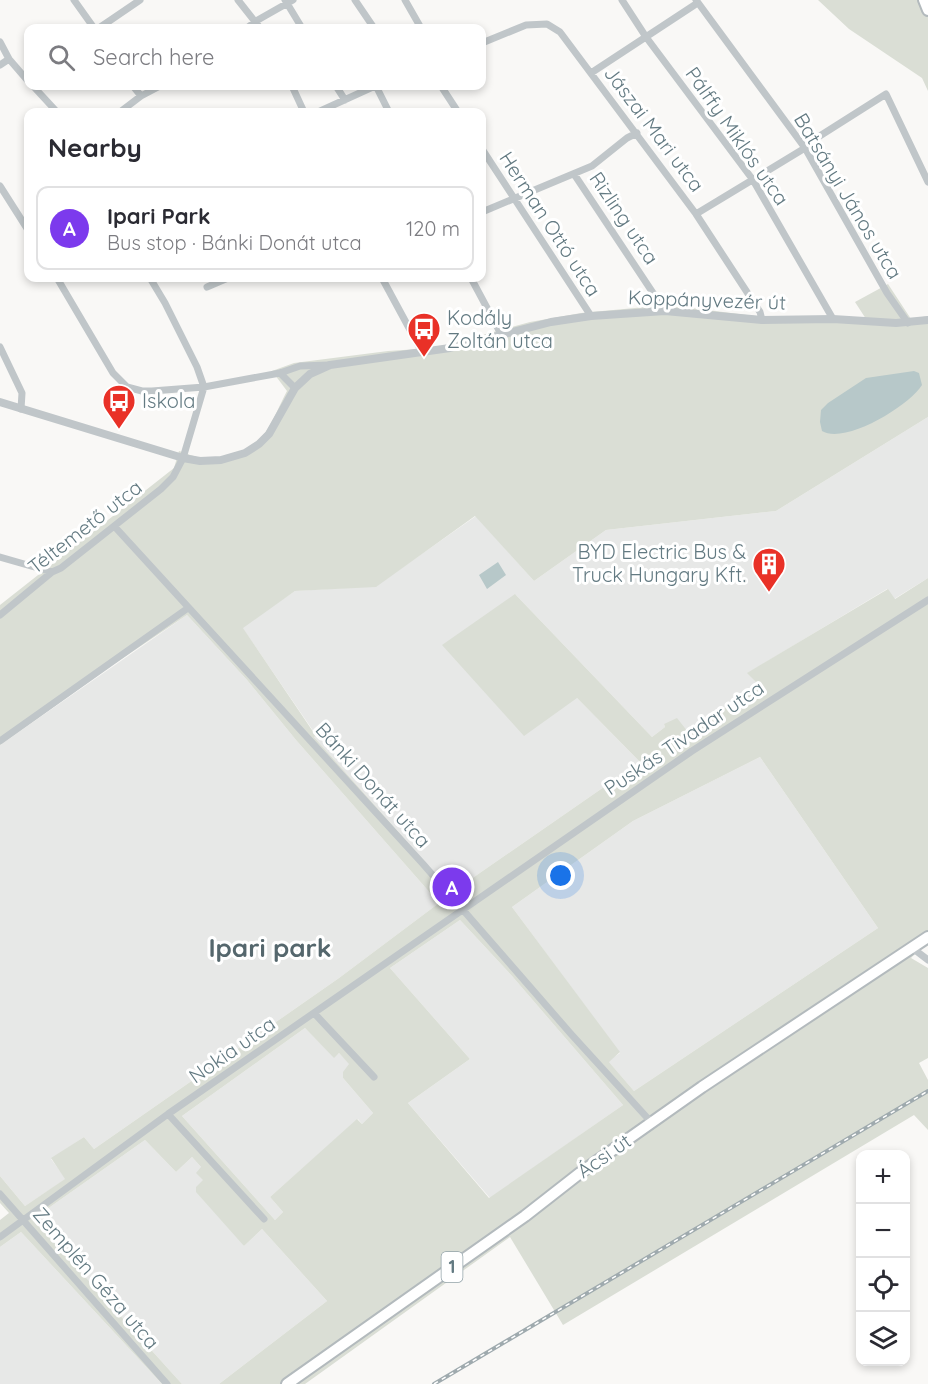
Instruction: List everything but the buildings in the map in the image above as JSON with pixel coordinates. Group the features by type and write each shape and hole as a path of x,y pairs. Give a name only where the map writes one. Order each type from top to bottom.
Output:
{"main road":[{"path":"924,0 928,10"},
{"name":"Ácsi út","path":"287,1384 525,1216 580,1173 928,937"}],"street":[{"path":"74,0 91,24"},
{"path":"105,24 140,0"},
{"path":"238,0 257,24"},
{"path":"355,0 371,24"},
{"path":"405,0 419,24"},
{"name":"Pálffy Miklós utca","path":"622,0 646,37 753,180 833,319"},
{"path":"252,24 288,1 300,24"},
{"path":"591,73 696,2"},
{"name":"Batsányi János utca","path":"696,2 805,148 887,293 908,323"},
{"name":"Jászai Mari utca","path":"486,41 526,25 547,24 560,32 696,214 760,312 762,320"},
{"path":"0,42 9,59 24,76"},
{"path":"0,65 9,59"},
{"path":"37,90 53,108"},
{"path":"136,90 141,96"},
{"path":"125,108 152,90"},
{"path":"294,90 302,108"},
{"path":"339,90 345,100"},
{"path":"327,108 366,90"},
{"path":"377,90 387,108"},
{"path":"444,90 455,108"},
{"path":"696,214 805,148 815,139 886,94 928,182"},
{"path":"486,210 592,165 637,133"},
{"name":"Herman Ottó utca","path":"486,155 591,316"},
{"name":"Rizling utca","path":"574,174 665,311"},
{"path":"0,186 24,223"},
{"path":"59,282 113,373 121,382 133,389 142,391 204,387 280,373 306,365 330,365"},
{"path":"152,282 197,367 204,387"},
{"path":"207,287 219,282"},
{"path":"384,282 422,352"},
{"path":"473,282 501,334"},
{"name":"Koppányvezér út","path":"0,402 183,458 214,461 245,453 259,444 268,434 295,388 310,374 330,365 450,348 551,322 591,316 665,311 762,320 833,319 908,323 928,320"},
{"path":"0,346 22,393 21,409"},
{"path":"280,373 295,388"},
{"name":"Téltemető utca","path":"0,615 52,572 61,568 115,527 168,483 183,458 204,387"},
{"name":"Bánki Donát utca","path":"115,527 375,812 652,1123"},
{"path":"0,557 52,572"},
{"name":"Puskás Tivadar utca","path":"462,911 692,751 928,600"},
{"path":"0,741 188,608"},
{"name":"Nokia utca","path":"0,1237 168,1114 462,911"},
{"path":"911,947 928,960"},
{"path":"314,1014 374,1077"},
{"path":"168,1114 264,1219"},
{"name":"Zemplén Géza utca","path":"0,1194 167,1384"}],"shaded area":[{"path":"818,0 928,0 928,91 922,78 849,29"},
{"path":"888,284 911,319 928,316 928,417 776,511 606,530 534,581 475,516 376,587 295,591 243,628 316,736 314,737 444,883 453,877 461,886 640,762 577,698 524,736 442,645 515,594 652,737 665,727 664,724 677,718 688,732 759,685 747,673 888,589 895,599 928,578 928,940 911,958 928,968 928,1058 919,1063 928,1080 928,1130 914,1115 563,1325 510,1237 305,1384 219,1384 327,1301 262,1229 244,1246 196,1192 196,1187 203,1180 196,1173 201,1167 192,1157 176,1172 145,1140 33,1219 182,1384 162,1384 21,1232 0,1247 0,1220 9,1213 0,1203 0,1176 25,1206 65,1179 51,1158 84,1137 94,1149 339,978 439,903 296,740 247,680 187,615 0,745 0,605 174,468 179,451 202,458 219,458 253,445 265,433 287,391 272,371 294,363 388,351 434,348 530,322 581,313 667,305 755,316 866,319 855,302","holes":["760,757 878,928 634,1091 609,1062 620,1052 512,907 633,821","460,920 512,976 623,1105 489,1198 408,1103 470,1059 390,968","305,1028 334,1058 339,1053 349,1064 343,1072 343,1078 373,1113 362,1124 357,1119 270,1197 283,1212 275,1220 182,1116"]},
{"path":"914,371 919,373 922,385 915,394 891,412 876,421 846,433 832,434 822,431 821,410 866,378"},
{"path":"928,417 928,578 894,599 887,589 748,673 759,685 687,732 664,724 665,727 652,737 515,594 577,698 640,762 461,886 444,883 314,737 316,735 242,627 295,591 376,586 476,516 534,581 606,530 776,511"},
{"path":"498,562 506,575 487,589 479,575"},
{"path":"187,615 247,680 296,740 439,903 339,978 94,1149 84,1137 51,1159 66,1179 25,1206 0,1176 0,745"},
{"path":"760,757 878,928 634,1091 608,1061 620,1053 512,907 633,821"},
{"path":"460,920 512,976 623,1105 490,1198 408,1103 470,1059 390,968"},
{"path":"305,1028 334,1057 339,1053 350,1064 343,1078 373,1113 362,1124 358,1119 270,1197 283,1212 275,1220 182,1116"},
{"path":"145,1140 176,1172 192,1157 201,1167 204,1180 244,1246 262,1229 327,1301 219,1384 182,1384 33,1219"},
{"path":"21,1232 162,1384 0,1384 0,1247"}],"railway":[{"path":"434,1384 928,1091"}],"place":[{"name":"Kodály Zoltán utca","path":"424,358"},
{"name":"Iskola","path":"119,430"},
{"name":"BYD Electric Bus & Truck Hungary Kft.","path":"769,593"},
{"name":"Ipari Park","path":"452,887"}],"district":[{"name":"Ipari park","path":"270,948"}]}
